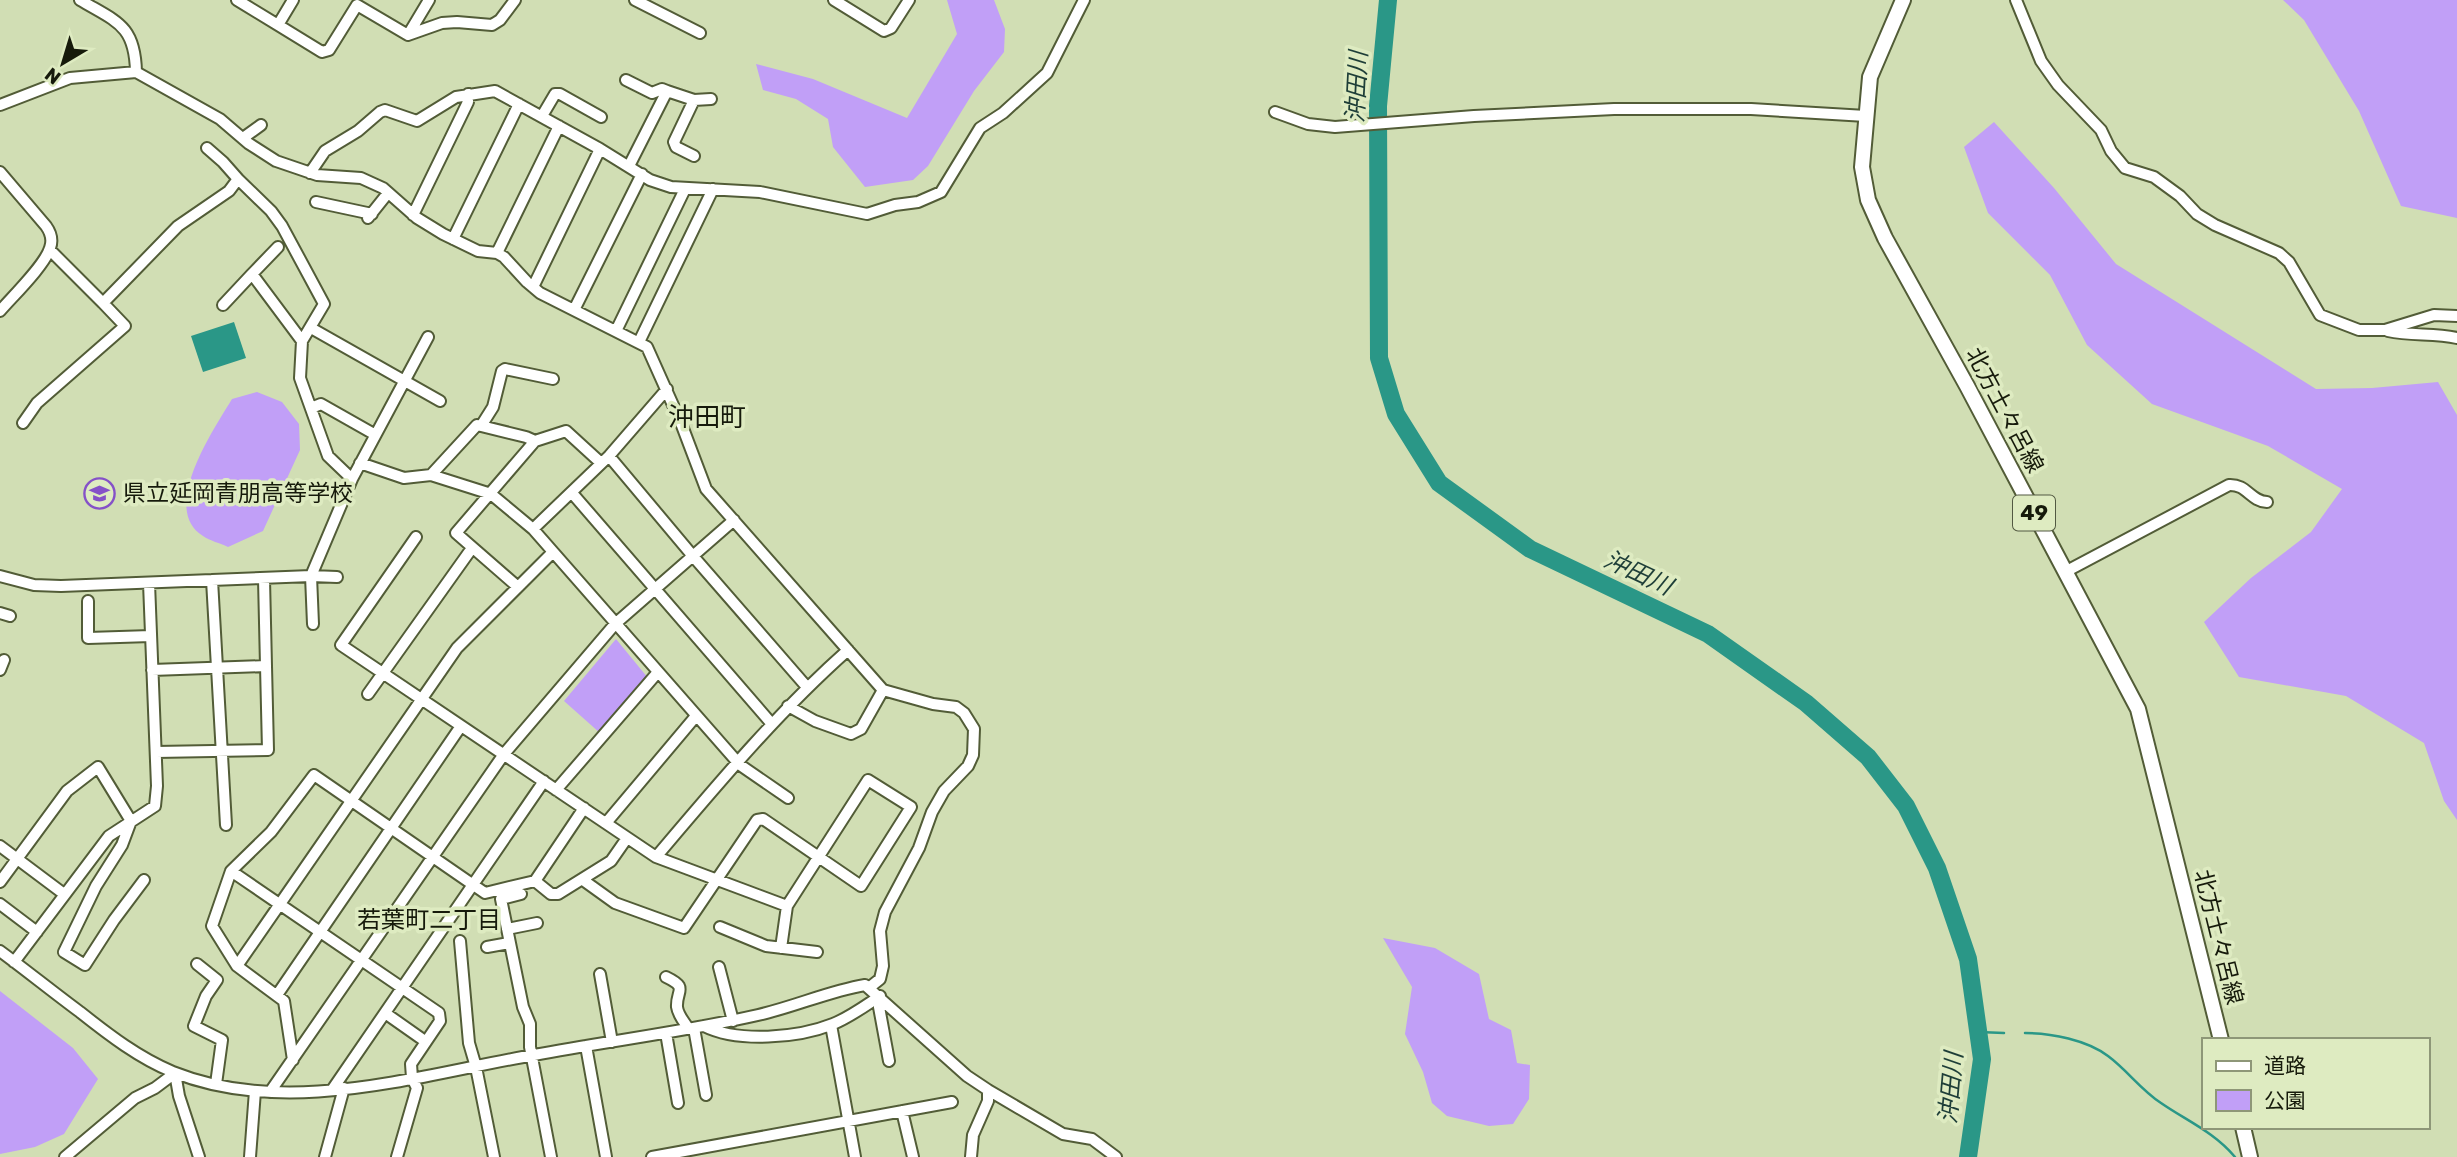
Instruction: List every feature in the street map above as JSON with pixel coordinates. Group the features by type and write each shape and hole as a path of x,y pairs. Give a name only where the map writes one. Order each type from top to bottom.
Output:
{"main road":[{"name":"北方土々呂線","path":"1903,0 1870,77 1862,167 1867,200 2138,709 2220,1038"},
{"path":"2243,1129 2250,1157"}],"street":[{"path":"80,0 115,21 129,34 135,50 136,72"},
{"path":"237,0 322,52 329,50 358,2 408,35"},
{"path":"278,25 293,0"},
{"path":"408,35 429,0"},
{"path":"408,35 442,23 492,25 500,20 515,0"},
{"path":"635,0 700,33"},
{"path":"834,0 884,31 891,28 909,0"},
{"path":"310,173 325,151 358,131 380,112 385,110 418,121 456,97 495,91 650,180 685,189 761,192 867,214 936,196 941,192 980,128 1003,113 1047,73 1084,0"},
{"path":"2016,0 2041,61 2058,85 2101,131 2124,168 2154,177 2180,196 2197,214 2215,225 2279,253 2289,262 2320,315 2326,319 2360,330 2441,334 2457,338"},
{"path":"0,105 70,78 136,72 220,119 276,161 310,173 362,178 388,193 413,215 453,239 478,251 497,253 515,267 533,288 647,347 667,389 706,489 883,690 933,704 956,707 964,713 974,729 972,755 968,766 944,791 932,812 919,848 885,912 880,930 883,966 880,979 870,987"},
{"path":"626,80 652,93 662,89 694,100 711,99"},
{"path":"629,166 667,91"},
{"path":"413,215 468,102 468,94"},
{"path":"542,116 555,94 560,94 601,117"},
{"path":"694,100 674,142 676,147 694,156"},
{"path":"453,239 519,104"},
{"path":"1275,112 1308,124 1340,127 1474,116 1614,109 1751,109 1866,116"},
{"path":"243,138 261,125"},
{"path":"497,253 559,126"},
{"path":"207,148 277,218 324,304 302,341 300,378 328,456 352,479"},
{"path":"533,288 600,149"},
{"path":"0,172 50,231 50,250 0,311"},
{"path":"574,310 642,174"},
{"path":"103,303 177,226 229,191 238,179"},
{"path":"616,331 685,189"},
{"path":"639,342 713,189"},
{"path":"316,202 370,216 388,193"},
{"path":"223,304 278,247"},
{"path":"23,423 37,403 125,326 50,250"},
{"path":"252,274 302,341"},
{"path":"2385,330 2434,315 2457,316"},
{"path":"311,328 440,401"},
{"path":"313,624 311,576 374,434 428,337"},
{"path":"481,426 494,407 502,371 505,369 553,379"},
{"path":"533,529 605,459 667,389"},
{"path":"310,408 321,404 374,434"},
{"path":"432,475 477,425 535,441"},
{"path":"517,587 456,533 535,441 566,431 605,459 807,686"},
{"path":"360,463 404,478 432,475 491,494 533,529 737,761 788,797"},
{"path":"2065,572 2229,485 2244,487 2256,500 2267,502"},
{"path":"572,493 771,723"},
{"path":"270,1092 504,754 615,624 734,520"},
{"path":"416,537 341,645 656,857 787,906"},
{"path":"368,694 472,548"},
{"path":"237,966 457,648 553,552"},
{"path":"0,576 34,585 311,576 337,578"},
{"path":"156,752 268,750 264,579"},
{"path":"212,580 226,825"},
{"path":"14,962 109,836 155,806 157,786 149,583"},
{"path":"88,601 88,638 151,636"},
{"path":"656,857 771,723 848,650"},
{"path":"152,670 266,666"},
{"path":"556,790 657,672"},
{"path":"789,706 815,721 851,734 861,729 883,690"},
{"path":"606,823 696,716"},
{"path":"277,995 461,726"},
{"path":"0,882 67,791 98,766 131,821"},
{"path":"293,1060 284,1001 237,966 212,926 231,871 271,832 313,775 485,893 535,881 584,808"},
{"path":"583,880 615,903 684,928 757,820 763,819 818,857 861,886 911,807 868,780 818,857 787,906 781,948"},
{"path":"331,1090 544,781"},
{"path":"131,821 122,845 96,886 64,952 85,965 144,880"},
{"path":"535,881 551,894 558,894 611,861 627,838"},
{"path":"0,846 64,894"},
{"path":"231,871 441,1017 411,1064 412,1078 418,1088 397,1157"},
{"path":"521,894 501,900 523,1007 530,1024 532,1055 551,1157"},
{"path":"0,904 37,932"},
{"path":"507,929 537,923"},
{"path":"720,927 766,946 817,952"},
{"path":"460,941 464,1013 494,1157"},
{"path":"487,947 509,943"},
{"path":"0,951 131,1050 175,1073 216,1084 270,1092 331,1090 412,1078 696,1028 783,1009 865,985 967,1076 1063,1134 1092,1139 1116,1157"},
{"path":"197,964 216,980 206,996 194,1026 222,1040 216,1084"},
{"path":"719,967 733,1021"},
{"path":"600,974 612,1042"},
{"path":"666,977 680,989 678,1011 696,1028 754,1036 787,1035 831,1025 880,996"},
{"path":"880,996 879,1007 889,1061"},
{"path":"385,1013 422,1039"},
{"path":"831,1025 855,1157"},
{"path":"696,1028 706,1096"},
{"path":"666,1033 678,1103"},
{"path":"586,1046 606,1157"},
{"path":"65,1157 135,1098 155,1088 175,1073"},
{"path":"175,1073 179,1096 199,1157"},
{"path":"325,1157 344,1088"},
{"path":"970,1157 973,1135 988,1101 988,1090"},
{"path":"250,1157 255,1091"},
{"path":"652,1157 952,1102"},
{"path":"902,1111 913,1157"}],"green space":[{"path":"947,0 994,0 1005,29 1004,52 974,91 928,166 913,180 865,187 833,147 828,119 796,99 763,90 756,64 813,79 907,118 957,34"},
{"path":"2283,0 2457,0 2457,218 2401,206 2359,111 2304,20"},
{"path":"1994,122 2054,188 2116,264 2316,389 2372,388 2438,382 2457,415 2457,820 2444,801 2424,743 2346,696 2239,677 2204,622 2251,578 2311,532 2342,489 2268,446 2152,404 2087,345 2050,275 1988,213 1964,147"},
{"path":"257,392 282,402 299,424 300,450 263,531 228,547 206,538 191,524 186,507 188,489 203,448 232,399"},
{"path":"616,639 648,678 600,733 564,701"},
{"path":"1383,938 1435,948 1479,974 1489,1019 1511,1030 1517,1063 1530,1065 1529,1099 1513,1124 1489,1126 1447,1116 1432,1103 1423,1072 1405,1034 1412,987"},
{"path":"0,991 73,1048 98,1079 64,1134 35,1147 0,1154"}],"water":[{"path":"234,322 246,358 203,372 191,336"}],"waterway":[{"name":"沖田川","path":"1388,0 1378,106 1379,358 1396,414 1439,483 1530,549 1708,634 1806,703 1868,757 1906,806 1937,868 1968,959 1982,1059 1968,1157"},
{"path":"1979,1032 2004,1033"},
{"path":"2025,1033 2068,1038 2099,1050 2154,1098 2209,1134 2235,1157"}],"place":[{"name":"県立延岡青朋高等学校","path":"100,493"}],"district":[{"name":"沖田町","path":"707,417"},
{"name":"若葉町二丁目","path":"429,920"}]}
